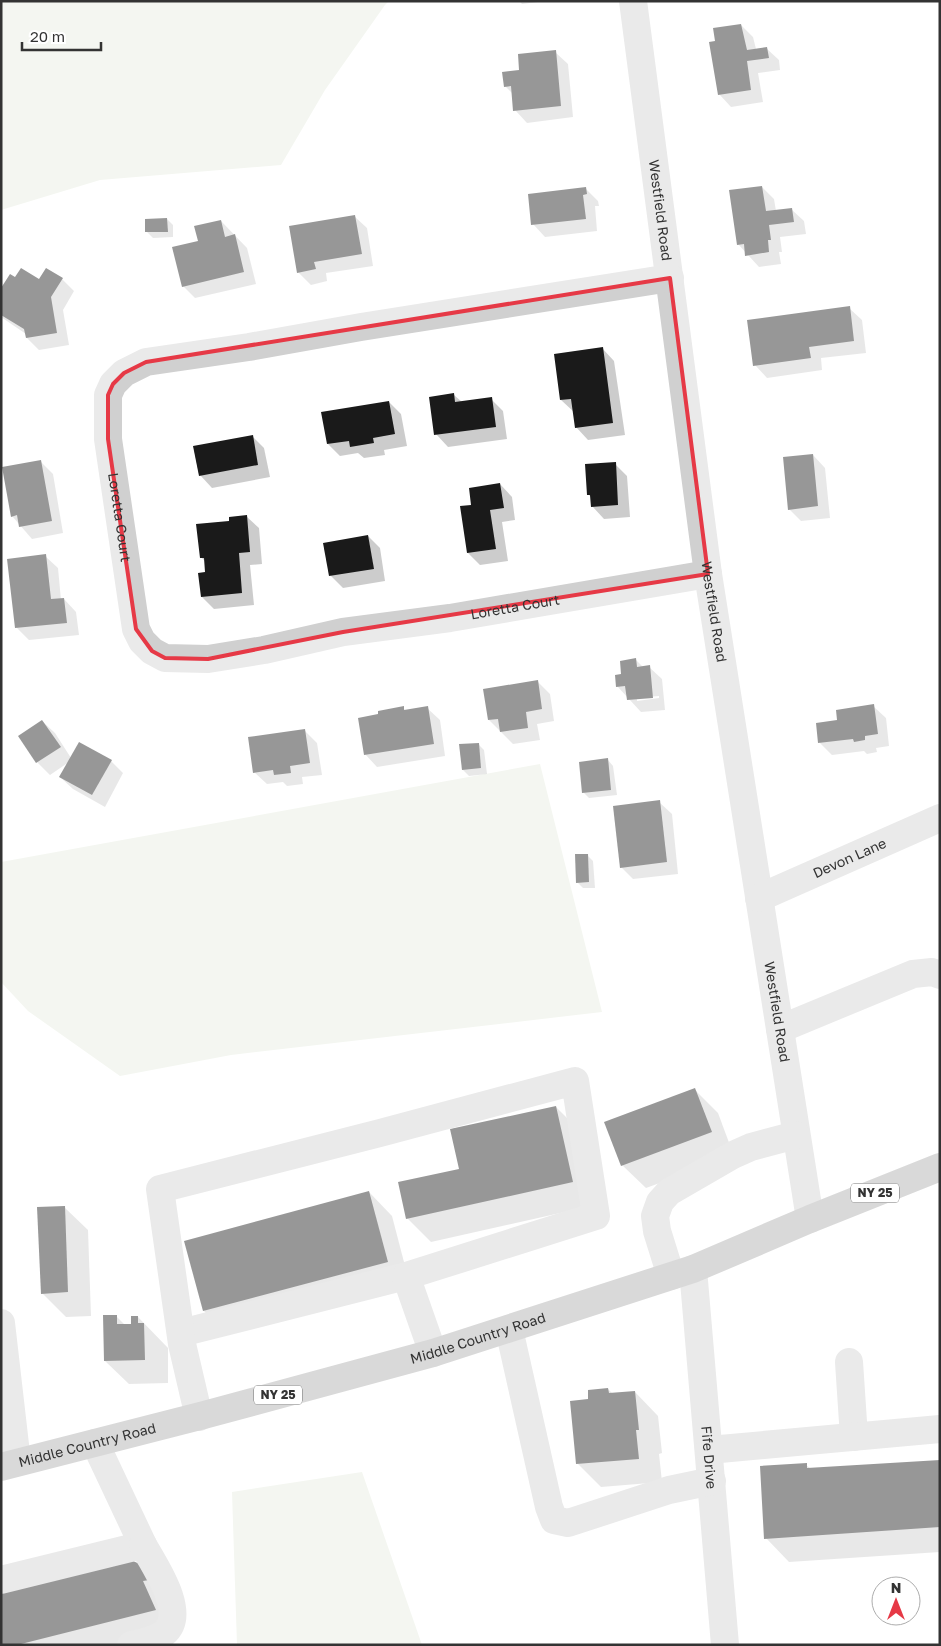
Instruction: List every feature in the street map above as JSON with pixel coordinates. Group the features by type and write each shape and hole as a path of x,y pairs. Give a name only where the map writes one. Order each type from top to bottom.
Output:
{"main road":[{"name":"Middle Country Road","path":"9,1465 199,1417 433,1353 682,1273 940,1166"}],"street":[{"name":"Westfield Road","path":"633,1 708,574 810,1219"},
{"name":"Loretta Court","path":"670,278 146,362 124,372 113,384 108,395 108,440 136,629 142,641 152,651 164,658 208,659 264,650 343,632 450,618 708,574"},
{"name":"Devon Lane","path":"759,898 940,818"},
{"path":"780,1029 913,974 932,972 940,975"},
{"path":"181,1333 406,1276 596,1216 575,1081 160,1189 181,1333 199,1417"},
{"name":"Fife Drive","path":"725,1645 709,1450 682,1273 657,1231 655,1216 660,1202 669,1192 733,1155 752,1147 796,1135"},
{"path":"406,1276 433,1353"},
{"path":"1,1323 9,1465"},
{"path":"509,1328 549,1507 554,1520 568,1523 669,1490 712,1481"},
{"path":"849,1362 854,1437"},
{"path":"709,1450 940,1429"},
{"path":"95,1443 167,1588 172,1606 171,1621 165,1632 153,1640 131,1645"},
{"path":"1,1580 144,1545"}],"highlighted area":[{"path":"670,278 708,574 343,632 208,659 165,658 152,651 136,629 108,439 108,395 113,384 124,373 146,362"}],"shaded area":[{"path":"1,1 389,1 325,90 281,165 100,180 1,210"},
{"path":"540,764 602,1012 231,1055 120,1076 28,1011 1,982 1,862"},
{"path":"362,1472 422,1645 237,1645 232,1492"}],"building":[{"path":"741,24 747,50 767,47 769,58 747,61 751,90 718,95 709,42 715,41 713,28"},
{"path":"556,50 561,106 513,111 511,86 504,87 502,72 519,70 518,54"},
{"path":"762,186 766,211 792,208 794,222 769,225 771,240 768,240 769,252 745,256 744,244 737,245 729,190"},
{"path":"586,187 587,194 583,195 586,219 531,225 528,194"},
{"path":"355,215 362,254 314,262 316,269 297,273 289,226"},
{"path":"167,218 168,232 145,232 145,219"},
{"path":"221,220 225,237 235,234 244,272 182,287 172,247 198,241 194,226"},
{"path":"21,268 39,279 46,268 63,278 51,297 57,333 26,338 24,329 1,315 1,288 10,274 15,277"},
{"path":"850,306 854,341 809,347 811,358 753,366 747,320"},
{"path":"603,347 613,423 575,428 571,399 560,400 554,354"},
{"path":"454,393 455,402 492,397 496,427 434,435 429,397"},
{"path":"389,401 395,434 373,438 374,443 350,447 349,441 327,444 321,412"},
{"path":"253,435 258,465 199,476 193,446"},
{"path":"813,454 818,506 788,510 783,457"},
{"path":"41,460 52,521 19,527 17,515 11,517 2,467"},
{"path":"616,462 618,505 591,507 590,495 587,495 585,464"},
{"path":"500,483 504,508 490,510 496,549 467,553 460,506 471,505 469,488"},
{"path":"247,515 250,552 239,553 242,593 201,597 198,573 205,572 204,558 200,558 196,524 229,521 229,517"},
{"path":"368,535 374,569 329,576 323,543"},
{"path":"46,554 51,599 64,598 67,623 15,628 7,559"},
{"path":"636,658 637,667 650,665 653,698 627,700 625,686 616,687 615,675 621,674 620,661"},
{"path":"538,680 542,709 526,712 528,728 500,732 498,719 488,720 483,689"},
{"path":"874,704 878,734 865,736 865,740 854,742 853,739 818,743 816,723 837,720 836,710"},
{"path":"404,706 404,710 428,706 434,744 364,755 358,718 378,714 378,711"},
{"path":"42,720 61,747 36,763 18,736"},
{"path":"305,729 310,763 290,766 291,773 274,775 273,770 253,773 248,737"},
{"path":"79,742 112,760 92,795 59,777"},
{"path":"479,743 481,768 462,770 459,744"},
{"path":"608,758 611,790 582,793 579,762"},
{"path":"660,800 667,862 620,868 613,806"},
{"path":"575,854 588,854 589,882 576,883"},
{"path":"695,1088 712,1132 621,1166 604,1122"},
{"path":"556,1106 573,1182 406,1219 398,1182 459,1169 450,1129"},
{"path":"369,1191 388,1262 203,1311 184,1241"},
{"path":"65,1206 68,1292 41,1294 37,1207"},
{"path":"103,1315 117,1315 117,1324 131,1324 131,1316 138,1316 138,1323 144,1323 145,1360 104,1361"},
{"path":"608,1388 609,1393 635,1391 639,1430 636,1430 639,1459 576,1464 570,1401 588,1399 588,1390"},
{"path":"940,1460 940,1527 764,1539 760,1466 807,1463 807,1468"},
{"path":"131,1560 146,1567 149,1580 143,1581 156,1610 17,1645 1,1645 1,1593"}]}
